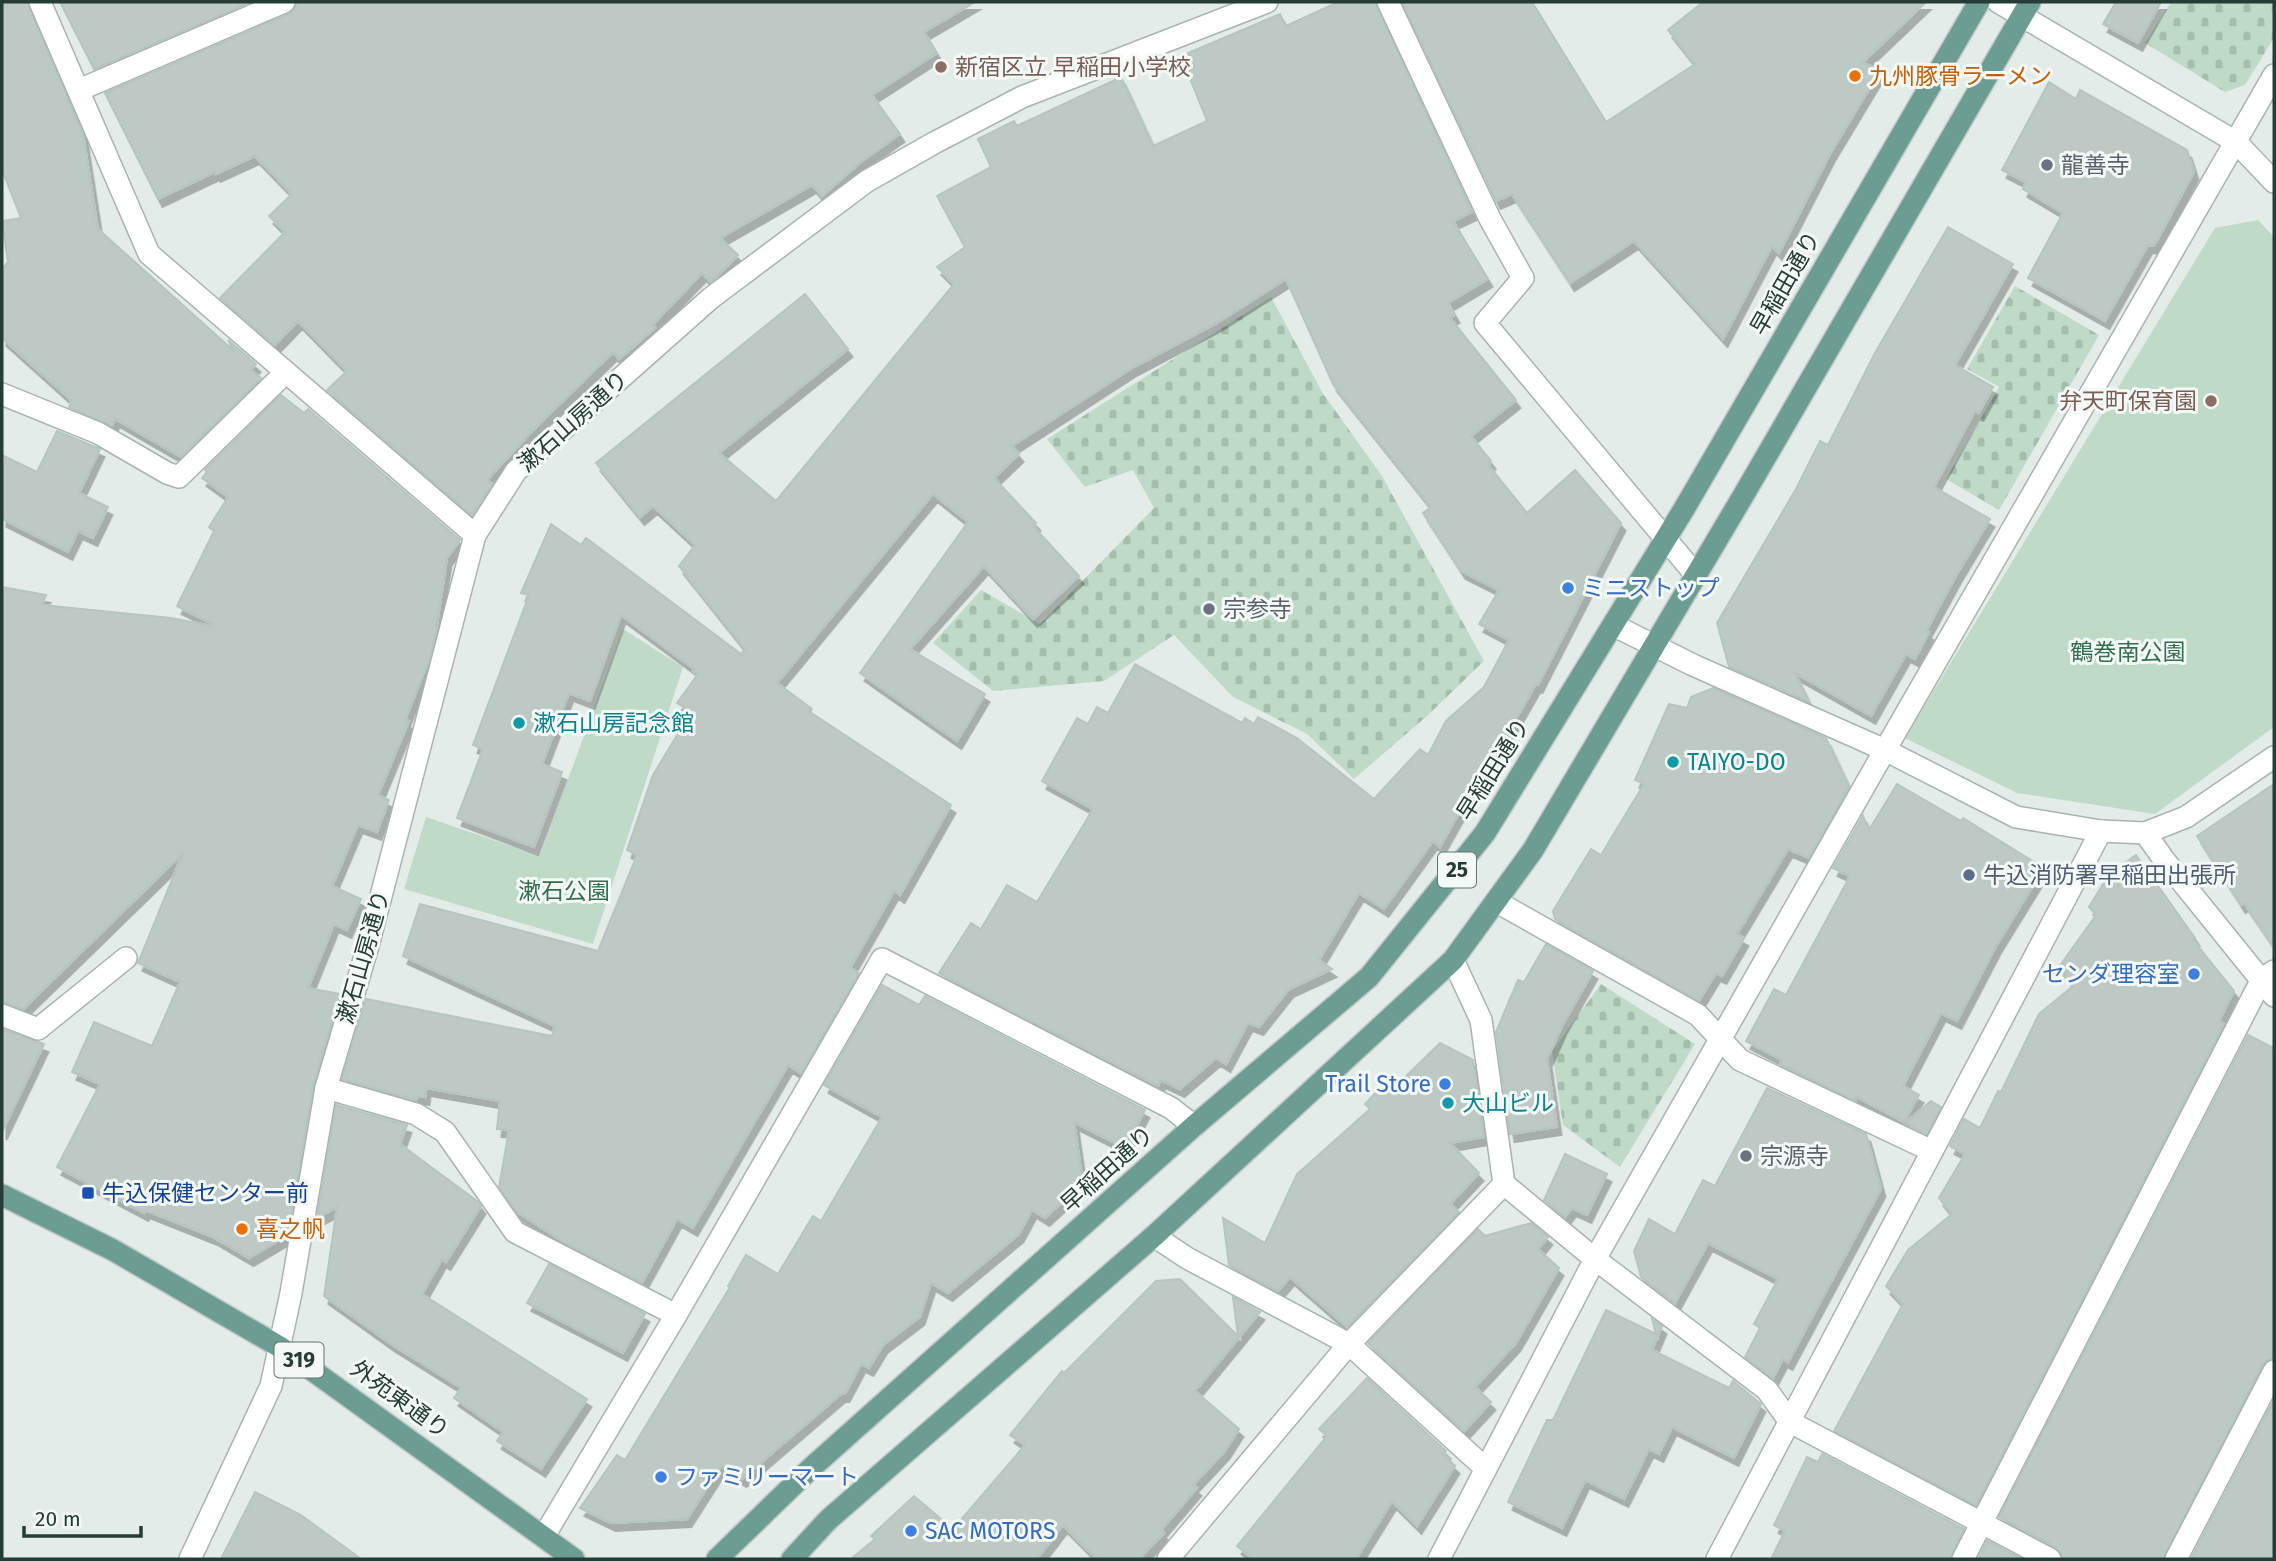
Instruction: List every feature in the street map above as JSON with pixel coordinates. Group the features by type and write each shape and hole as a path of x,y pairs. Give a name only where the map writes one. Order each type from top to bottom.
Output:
{"main road":[{"name":"早稲田通り","path":"717,1559 810,1469 1194,1126 1369,977 1485,833 1666,538 1979,2"},
{"name":"25","path":"792,1559 828,1520 1154,1236 1453,960 1532,850 1743,496 2026,9"},
{"name":"外苑東通り","path":"2,1195 113,1250 280,1347 574,1559"}],"street":[{"path":"40,2 149,254 475,535"},
{"path":"79,90 284,2"},
{"name":"漱石山房通り","path":"190,1559 271,1386 326,1088 368,946 475,535 516,471 711,298 867,181 1022,97 1213,11 1267,2"},
{"path":"1388,2 1490,219 1523,278 1485,323 1695,574"},
{"path":"1998,2 2026,9 2236,142 2274,182"},
{"path":"1438,1559 1595,1259 2274,75"},
{"path":"2,394 98,433 179,477 285,373"},
{"path":"1612,625 1885,750 2016,817 2101,831 2145,833 2186,817 2274,757"},
{"path":"1717,1559 2101,831"},
{"path":"1963,1559 2270,982 2165,861 2145,833"},
{"path":"1497,902 1698,1016 1740,1060 1932,1152"},
{"path":"2,1015 38,1029 125,958"},
{"path":"544,1536 882,960 1171,1108 1194,1126"},
{"path":"1453,960 1481,1020 1504,1184 1595,1259 1768,1390 1790,1422 2050,1559"},
{"path":"326,1088 416,1114 445,1132 514,1232 676,1315"},
{"path":"1169,1559 1349,1344 1504,1184"},
{"path":"1154,1236 1187,1258 1349,1344 1485,1468"},
{"path":"2176,1559 2274,1371"}],"green space":[{"path":"2171,2 2274,2 2274,38 2245,85 2225,92 2145,43"},
{"name":"鶴巻南公園","path":"2258,220 2274,237 2274,727 2155,814 2017,793 1905,738 2215,228"},
{"path":"2015,286 2099,335 1999,510 1946,479 1999,387 1967,369"},
{"path":"1271,297 1322,392 1382,476 1484,661 1427,716 1354,779 1307,734 1233,697 1174,635 1104,681 993,691 933,643 981,590 1040,624 1154,508 1133,470 1085,487 1047,439"},
{"name":"漱石公園","path":"623,629 683,667 593,944 404,889 426,817 540,856"},
{"path":"1601,984 1695,1044 1620,1167 1563,1125 1552,1051"}],"building":[{"path":"2,2 27,2 83,134 98,229 234,351 228,340 256,364 251,370 261,378 181,457 115,419 112,426 69,407 72,401 2,338 2,269 8,262 2,221 21,218 2,170"},
{"path":"60,2 251,2 94,69"},
{"path":"297,2 975,2 924,32 937,53 872,95 900,134 862,161 822,196 812,185 720,238 738,255 711,282 702,273 652,325 655,328 619,359 613,352 533,430 487,480 492,484 472,515 327,390 347,371 298,321 275,345 220,298 285,232 269,216 292,194 255,156 158,199 105,93 289,14 295,9"},
{"path":"1338,2 1375,2 1472,212 1453,221 1488,279 1448,303 1455,315 1450,318 1516,400 1471,436 1491,461 1489,466 1527,513 1575,470 1621,523 1538,685 1536,684 1481,780 1478,779 1440,847 1433,841 1384,909 1359,893 1319,960 1332,969 1289,989 1259,1027 1248,1023 1226,1064 1216,1058 1180,1089 1161,1080 1158,1086 939,973 971,923 981,929 1007,885 1037,902 1093,809 1042,781 1077,718 1088,724 1097,707 1108,713 1135,664 1242,723 1245,718 1254,724 1258,717 1297,738 1374,799 1420,749 1428,755 1446,721 1484,687 1509,640 1479,624 1499,590 1461,571 1423,513 1431,507 1333,384 1286,279 1217,323 1132,368 1012,446 1019,454 994,478 1036,523 1033,526 1079,576 1033,619 984,566 910,649 985,694 957,741 860,673 968,522 933,494 777,683 812,709 810,712 951,805 900,895 894,891 850,968 859,973 801,1073 788,1065 693,1228 677,1219 642,1283 562,1241 517,1212 499,1187 509,1130 497,1129 500,1101 426,1088 425,1097 418,1096 416,1100 342,1079 366,999 552,1036 555,1026 403,956 420,904 598,951 637,855 627,850 653,775 691,712 677,703 698,674 621,615 590,701 569,693 542,764 562,772 534,847 457,818 483,749 473,745 529,595 521,593 551,524 581,545 586,538 741,654 745,649 679,566 695,545 653,506 640,517 596,463 805,294 848,349 719,453 776,501 954,284 937,267 965,247 937,196 991,167 978,139 1014,121 1017,126 1121,77 1153,146 1207,121 1187,71 1194,69 1188,53 1280,14 1286,26"},
{"path":"1402,2 1532,2 1606,122 1695,64 1668,30 1703,2 1926,2 1862,63 1881,69 1830,154 1779,253 1772,246 1723,339 1634,241 1570,283 1512,194 1496,201"},
{"path":"2116,2 2161,2 2138,43 2103,24"},
{"path":"2049,82 2076,99 2080,90 2187,150 2194,172 2154,246 2148,245 2105,321 2028,278 2063,213 2023,189 2026,182 2002,170"},
{"path":"1948,227 2013,264 1955,365 1993,387 1979,413 1975,411 1934,487 1990,519 1926,631 1929,632 1915,659 1906,654 1871,716 1795,673 1809,702 1729,667 1717,623 1796,489 1820,441 1828,445 1875,353"},
{"path":"281,395 304,413 308,409 460,540 447,558 429,660 405,720 409,721 378,795 389,800 377,832 358,825 332,886 361,899 347,930 334,924 308,988 340,994 313,1086 288,1235 249,1258 213,1237 145,1210 144,1213 57,1167 100,1084 72,1072 94,1022 152,1046 180,982 138,963 183,853 23,1009 2,1002 2,587 46,595 42,605 171,618 212,626 213,624 177,606 214,531 209,527 228,497 202,478 207,472 205,470"},
{"path":"57,431 100,449 79,493 108,507 93,538 78,531 68,552 2,519 2,455 37,472"},
{"path":"1713,688 1826,738 1849,787 1809,858 1788,849 1737,934 1744,938 1722,976 1716,973 1699,1001 1555,919 1553,911 1591,849 1601,855 1644,784 1635,780 1669,704 1687,708 1691,697"},
{"path":"1897,784 1961,821 1963,818 2044,868 1996,946 1957,1021 1941,1013 1903,1086 1919,1095 1904,1122 1855,1096 1856,1101 1780,1064 1782,1060 1746,1041 1774,989 1786,995 1850,876 1833,868 1863,816 1869,830"},
{"path":"2274,784 2274,947 2244,903 2241,905 2197,836"},
{"path":"2136,855 2195,938 2192,939 2234,991 2219,1021 2224,1024 1976,1505 1834,1431 1903,1304 1886,1286 1908,1250 1952,1214 1939,1198 1965,1154 1950,1146 1964,1119 1980,1128 1998,1091 2001,1092 2039,1014 2073,986 2059,967 2096,915 2089,907 2108,876"},
{"path":"1546,944 1593,971 1547,1059 1557,1127 1510,1134 1496,1032 1518,980 1524,982"},
{"path":"882,985 919,1005 925,996 1145,1110 1125,1148 1074,1122 1083,1183 1045,1218 1032,1210 1019,1234 948,1293 931,1283 920,1317 883,1345 869,1368 861,1364 845,1394 841,1394 742,1479 721,1466 687,1519 611,1523 580,1508 617,1455 625,1460 730,1287 728,1286 746,1255 778,1274 813,1216 821,1221 882,1117 824,1085"},
{"path":"2,1029 44,1044 2,1132"},
{"path":"2248,1035 2274,1048 2274,1358 2262,1365 2163,1559 2063,1559 2056,1547 1999,1517"},
{"path":"1440,1043 1473,1060 1484,1137 1450,1143 1479,1173 1450,1204 1459,1212 1347,1327 1290,1277 1278,1291 1229,1265 1223,1218 1265,1243 1297,1174 1370,1109 1365,1104 1389,1079 1396,1086"},
{"path":"1767,1088 1866,1134 1881,1189 1788,1362 1783,1359 1773,1378 1745,1357 1760,1328 1754,1324 1778,1279 1708,1243 1675,1303 1641,1277 1634,1251 1649,1219 1675,1234 1703,1180 1715,1186"},
{"path":"1931,1101 1941,1107 1926,1134 1905,1123"},
{"path":"336,1105 407,1125 400,1144 481,1206 446,1262 442,1259 422,1294 587,1399 541,1469 497,1441 503,1432 454,1398 461,1388 391,1344 324,1296 337,1207 317,1218"},
{"path":"1565,1154 1607,1174 1587,1215 1572,1208 1565,1217 1544,1200"},
{"path":"1531,1223 1548,1237 1538,1249 1559,1268 1516,1343 1475,1387 1491,1402 1464,1431 1368,1343 1478,1229 1485,1236"},
{"path":"549,1264 645,1314 623,1353 527,1303"},
{"path":"1180,1279 1238,1336 1233,1297 1260,1312 1195,1391 1239,1429 1225,1451 1193,1485 1197,1488 1161,1530 1164,1533 1139,1559 1097,1559 1063,1525 1037,1559 851,1559 875,1539 871,1536 914,1496 953,1529 1025,1445 1010,1435 1062,1371 1064,1373 1156,1281"},
{"path":"1606,1310 1656,1334 1652,1319 1662,1326 1652,1350 1729,1388 1733,1381 1761,1404 1734,1458 1672,1427 1659,1454 1649,1449 1624,1499 1585,1480 1562,1528 1508,1502 1547,1420 1553,1420"},
{"path":"1367,1378 1446,1451 1443,1454 1455,1466 1417,1526 1392,1501 1356,1559 1253,1559 1237,1546 1327,1436 1319,1429"},
{"path":"2274,1399 2274,1559 2191,1559"},
{"path":"1822,1454 1964,1529 1950,1559 1771,1559 1785,1531 1774,1525 1807,1457 1818,1462"},
{"path":"255,1492 301,1515 361,1559 221,1559"},
{"path":"1987,1541 2022,1559 1978,1559"}],"place":[{"name":"新宿区立 早稲田小学校","path":"941,67"},
{"name":"九州豚骨ラーメン","path":"1855,76"},
{"name":"龍善寺","path":"2047,165"},
{"name":"弁天町保育園","path":"2211,401"},
{"name":"ミニストップ","path":"1568,588"},
{"name":"宗参寺","path":"1209,609"},
{"name":"漱石山房記念館","path":"519,723"},
{"name":"TAIYO-DO","path":"1673,762"},
{"name":"牛込消防署早稲田出張所","path":"1969,875"},
{"name":"センダ理容室","path":"2194,974"},
{"name":"Trail Store","path":"1445,1084"},
{"name":"大山ビル","path":"1448,1103"},
{"name":"宗源寺","path":"1746,1156"},
{"name":"牛込保健センター前","path":"88,1193"},
{"name":"喜之帆","path":"242,1229"},
{"name":"ファミリーマート","path":"661,1477"},
{"name":"SAC MOTORS","path":"911,1531"}]}
